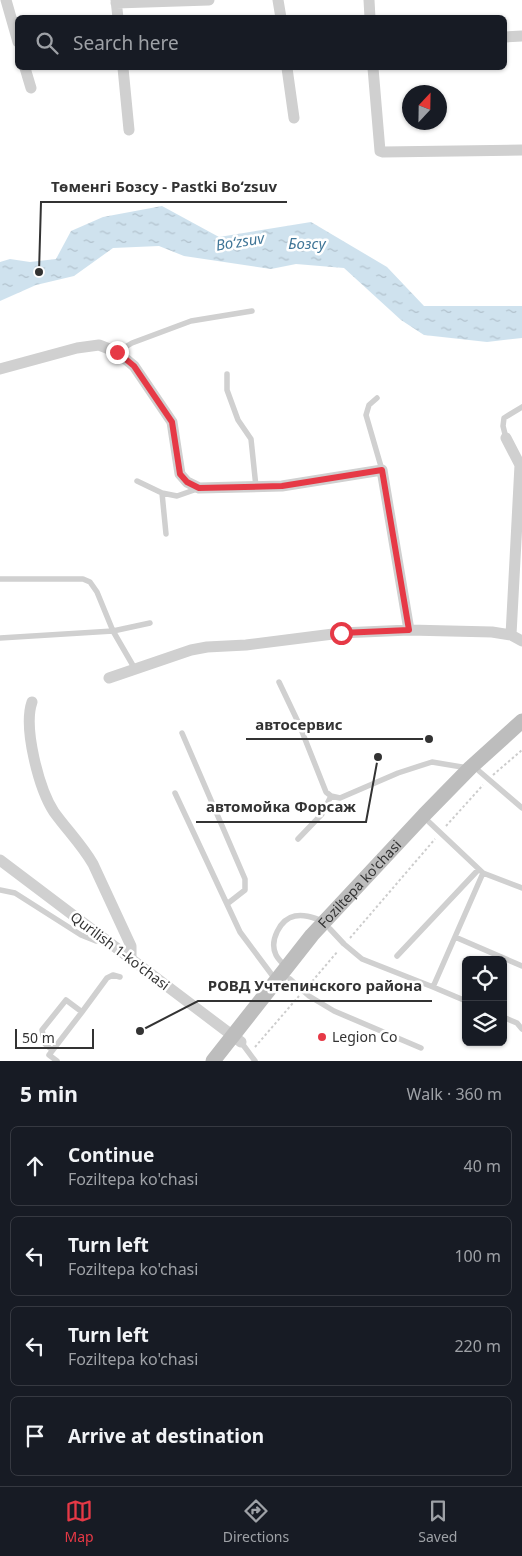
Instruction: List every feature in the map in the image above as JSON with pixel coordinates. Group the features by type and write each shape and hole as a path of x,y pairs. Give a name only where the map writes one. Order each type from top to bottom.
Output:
{"main road":[{"name":"Foziltepa ko'chasi","path":"226,1061 241,1044 284,976 328,925 424,815 479,773 522,721"},
{"name":"Foziltepa ko'chasi","path":"328,925 429,822 522,732"},
{"name":"Foziltepa ko'chasi","path":"213,1061 241,1044"}],"street":[{"path":"118,15 116,2 209,0"},
{"path":"278,0 280,15"},
{"path":"369,0 370,15"},
{"path":"4,3 15,34"},
{"path":"507,37 522,36"},
{"path":"26,70 32,88"},
{"path":"123,70 129,130"},
{"path":"287,70 294,118"},
{"path":"374,70 380,151 522,150"},
{"path":"0,369 77,348 99,346 117,352 134,366 172,422 180,474 187,482 199,488 282,486 382,470 409,630"},
{"path":"506,438 520,466 511,635"},
{"path":"109,678 191,650 341,633 409,630 492,632 511,635 522,641"},
{"path":"32,702 28,718 31,749 50,804 93,864 131,946 131,959"},
{"name":"Qurilish 1-ko'chasi","path":"0,860 241,1044"}],"lane":[{"path":"117,352 132,343 191,321 252,311"},
{"path":"227,374 227,390 238,420 250,439 256,487"},
{"path":"377,398 369,405 366,415 382,470"},
{"path":"506,438 503,426 504,418 522,407"},
{"path":"137,481 162,493 177,496 199,488"},
{"path":"162,493 166,534"},
{"path":"0,579 83,579 90,582 97,592 113,631 135,669"},
{"path":"0,638 113,631 150,623"},
{"path":"278,682 299,724 326,792 331,796 340,798 398,773 432,762 479,773 522,808"},
{"path":"182,733 246,879 245,890 227,904"},
{"path":"175,793 240,932 284,976 334,1011 421,1048"},
{"path":"298,839 322,814 331,796"},
{"path":"429,822 481,871 522,888"},
{"path":"433,987 481,871"},
{"path":"396,956 481,871"},
{"path":"0,890 15,893 81,935 96,941 102,938"},
{"path":"284,976 273,946 276,935 280,927 293,916 308,916 328,925 344,944 362,959 462,999"},
{"path":"455,937 522,966"},
{"path":"57,1061 48,1054 82,1012 106,978 113,975 120,977"},
{"path":"52,1050 45,1044 42,1030 66,1000 82,1012"},
{"path":"507,1018 517,1022 522,1029"},
{"path":"241,1044 255,1061"}],"path":[{"path":"241,1044 303,991 440,833 479,773 522,750"}],"water":[{"name":"Бозсу","path":"162,206 219,237 311,222 387,267 424,306 522,306 522,338 487,342 424,335 401,320 344,268 296,264 271,269 184,256 159,246 113,248 74,276 36,285 0,301 0,262 10,259 30,262 56,259 71,231 103,217"}],"place":[{"name":"Төменгі Бозсу - Pastki Boʻzsuv","path":"39,272"},
{"name":"автосервис","path":"429,739"},
{"name":"автомойка Форсаж","path":"378,757"},
{"name":"РОВД Учтепинского района","path":"140,1031"},
{"name":"Legion Co","path":"322,1037"}],"route":[{"path":"117,352 134,366 172,422 180,474 187,482 199,488 282,486 382,470 409,630 341,633"}],"water label":[{"name":"Boʻzsuv","path":"240,242"}]}
